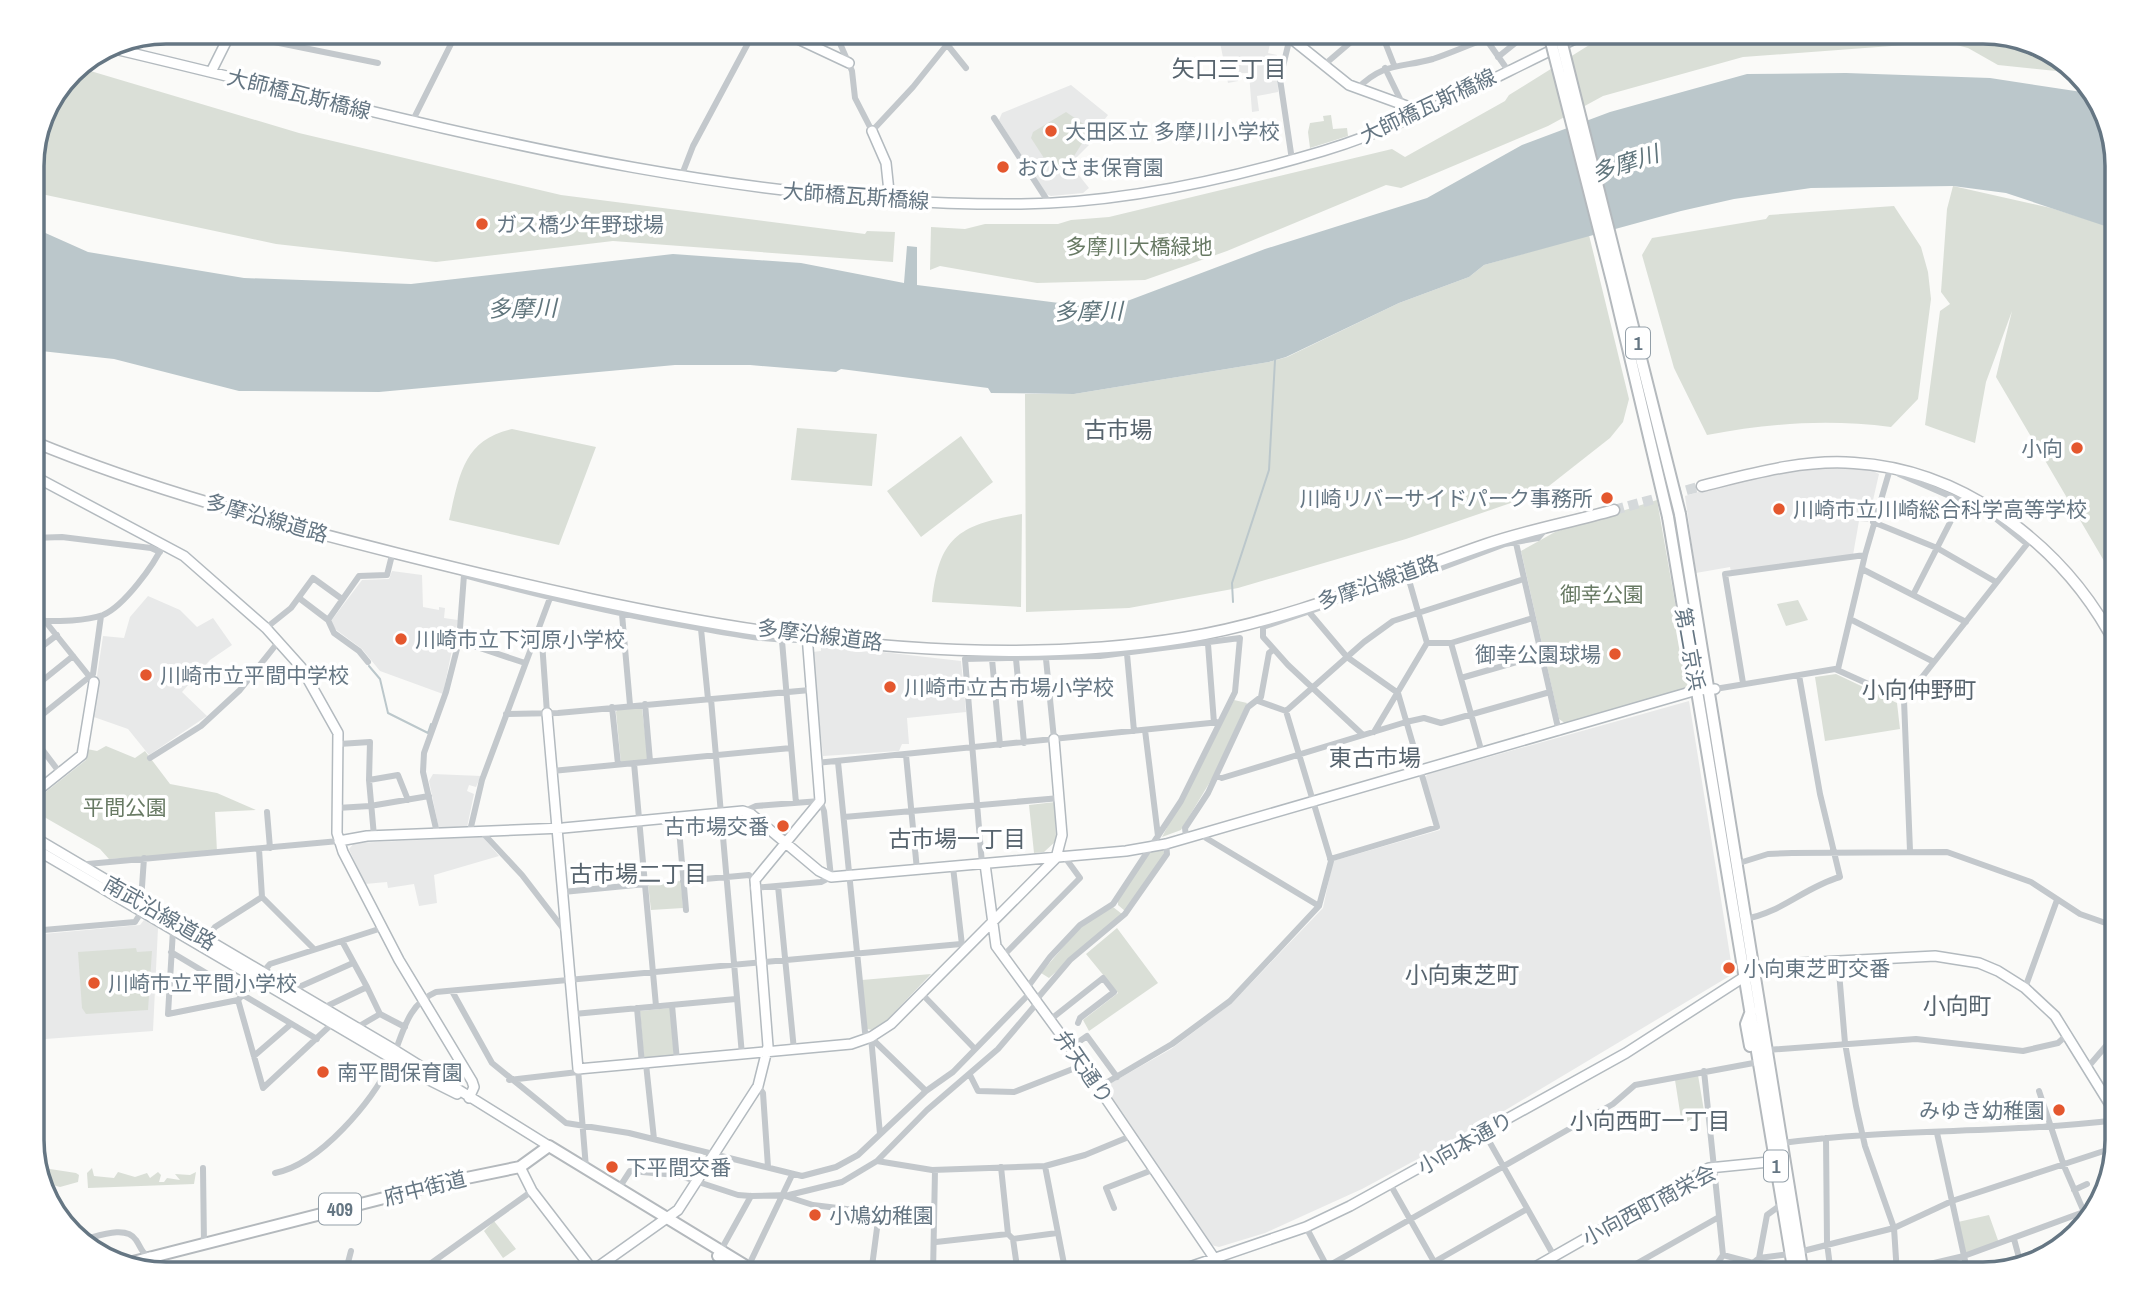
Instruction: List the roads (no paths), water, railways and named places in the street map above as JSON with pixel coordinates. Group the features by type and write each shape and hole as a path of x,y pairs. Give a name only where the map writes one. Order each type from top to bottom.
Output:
{"highway":[{"name":"第二京浜","path":"1555,44 1679,514 1795,1262"},
{"name":"第二京浜","path":"1555,44 1668,517 1705,691 1745,919 1751,1010 1782,1143 1782,1204 1798,1262"},
{"name":"府中街道","path":"141,1259 447,1182 520,1167 549,1146"},
{"path":"549,1146 721,1250 735,1262"},
{"path":"699,1237 734,1262"}],"main road":[{"name":"多摩沿線道路","path":"44,445 127,476 287,526 627,609 806,638 941,650 1015,652 1178,639 1295,610 1490,544 1614,510"},
{"path":"1702,486 1770,470 1853,462 1921,476 1965,494 1996,512 2084,593 2105,627"}],"street":[{"path":"211,72 225,44"},
{"path":"288,44 378,63"},
{"path":"412,122 451,44"},
{"path":"681,177 693,146 748,44"},
{"path":"809,44 849,63"},
{"path":"843,44 856,98 886,163 890,201"},
{"path":"872,131 913,88 945,44"},
{"path":"947,44 966,68"},
{"path":"1285,44 1280,79 1292,160"},
{"path":"1298,44 1357,89 1423,111"},
{"path":"1324,65 1349,44"},
{"path":"1386,44 1394,65"},
{"path":"1357,89 1368,77 1385,68 1431,60 1473,44"},
{"path":"1489,44 1507,69"},
{"path":"1498,57 1514,44"},
{"name":"大師橋瓦斯橋線","path":"124,51 412,122 681,177 767,190 890,201 1049,203 1129,195 1237,174 1373,135 1563,44"},
{"path":"1385,68 1403,105"},
{"path":"994,118 1049,203"},
{"path":"1838,669 1888,468 1994,518 2029,541 1904,700 1910,851"},
{"path":"44,482 162,549 190,560 266,628 310,680 335,725 339,744 337,808 340,841 382,928 421,999 472,1081 474,1087 469,1098"},
{"path":"1913,595 1961,501"},
{"path":"1874,522 1937,548 1996,582"},
{"path":"1427,643 1408,584 1411,578 1538,538 1544,531"},
{"path":"44,538 75,538 162,549"},
{"path":"1516,543 1559,732"},
{"path":"46,621 101,616 112,610 138,582 162,549"},
{"path":"1743,683 1725,574 1865,555"},
{"path":"328,620 361,575 387,575 391,559"},
{"path":"1862,569 1966,622"},
{"path":"437,833 423,772 424,753 446,692 459,641 464,575 550,598 701,629 782,640 806,638 816,763 831,877"},
{"path":"266,628 299,598 313,578 342,599"},
{"path":"1286,711 1392,621 1524,579"},
{"path":"1363,736 1273,650 1263,638 1263,627 1364,593"},
{"path":"299,598 328,620 334,634 359,651 368,662"},
{"path":"470,831 478,794 550,598"},
{"path":"1309,612 1347,657 1398,693 1437,827 1330,859"},
{"path":"622,614 630,705"},
{"path":"44,786 82,755 102,629 101,616"},
{"path":"1427,643 1451,643 1533,618"},
{"path":"1850,619 1934,662"},
{"path":"46,621 92,680"},
{"path":"701,629 716,755 742,1055"},
{"path":"538,634 542,642 586,1168"},
{"path":"44,645 57,635"},
{"path":"619,1188 630,1171 677,1175 696,1183 751,1196 785,1195 842,1182 877,1161 927,1110 970,1075 1016,1030 1050,957 1080,925 1113,904 1181,801 1217,723 1235,692 1241,642 1237,637 1208,644 1127,654 1046,659 965,659 984,864"},
{"path":"782,640 796,803"},
{"path":"150,758 201,726 217,712 279,641"},
{"path":"459,641 525,663"},
{"path":"1374,732 1427,643"},
{"path":"1451,643 1482,753"},
{"path":"1208,644 1217,723"},
{"path":"1186,837 1185,828 1217,776 1248,707 1258,701 1273,650"},
{"path":"1127,654 1134,731"},
{"path":"1461,678 1541,655"},
{"path":"44,680 74,656"},
{"path":"992,659 1000,745"},
{"path":"1016,659 1024,743"},
{"path":"509,1080 850,1044 871,1037 891,1024 922,994 963,947 1060,857 1060,798 1046,659"},
{"path":"754,884 778,886 821,882 831,877 850,875 1152,847 1705,691 1743,683 1838,669 1904,700"},
{"path":"1745,919 1768,915 1819,885 1840,877 1819,794 1800,675"},
{"path":"44,714 92,680"},
{"path":"506,714 547,713 810,690"},
{"path":"1217,776 1222,778 1406,722 1424,718 1441,723 1550,692"},
{"path":"1258,701 1286,711"},
{"path":"645,704 650,761"},
{"path":"612,707 618,764"},
{"path":"1099,1087 1172,1044 1230,1001 1319,906 1330,859 1286,711"},
{"path":"816,763 1217,723"},
{"path":"1145,730 1158,836"},
{"path":"339,744 370,742 370,806 374,836"},
{"path":"552,771 791,748"},
{"path":"44,752 60,773"},
{"path":"906,755 917,870"},
{"path":"838,762 865,1032 926,1091"},
{"path":"634,763 656,1006"},
{"path":"369,780 398,775 408,800"},
{"path":"337,808 370,806 429,796"},
{"path":"844,817 1060,798"},
{"path":"66,866 374,836 556,828 743,811 756,806 820,801"},
{"path":"754,884 820,801"},
{"path":"743,811 751,814 831,877"},
{"path":"267,812 270,848"},
{"path":"678,817 685,910"},
{"path":"481,831 522,875 566,932"},
{"path":"1204,832 1206,838 1319,906"},
{"name":"南武沿線道路","path":"44,843 173,929 323,1008 447,1090 469,1098 549,1146"},
{"path":"452,991 475,1038 492,1063 509,1080 560,1119 583,1127 654,1139 802,1177 849,1161 926,1091 953,1072 1070,960 1125,914 1167,854 1166,844"},
{"path":"259,849 262,897 313,948"},
{"path":"1736,864 1768,854 1947,852 2031,882 2080,914 2105,923"},
{"name":"南武沿線道路","path":"44,854 206,940 333,1023 393,1054"},
{"path":"1003,956 1080,878 1060,857"},
{"path":"44,930 135,922 142,907 144,858"},
{"name":"弁天通り","path":"984,864 990,924 996,946 1099,1087 1217,1262"},
{"path":"953,867 963,947"},
{"path":"608,1262 669,1218 696,1183 758,1086 766,1053 754,884 749,874 683,881"},
{"path":"563,892 646,884"},
{"path":"778,886 793,1050"},
{"path":"206,940 215,927 262,897"},
{"path":"2025,988 2057,900"},
{"path":"1113,904 1125,914"},
{"path":"173,929 168,1014 240,997 258,974 270,964 382,928"},
{"path":"342,941 380,1014 405,1027"},
{"path":"275,1173 289,1169 334,1137 371,1097 421,999 436,992 857,953 963,947"},
{"path":"171,952 240,997 317,1039"},
{"name":"小向本通り","path":"1206,1262 1306,1227 1390,1184 1626,1053 1749,974 1771,967 1921,956 1955,958 1989,967 2025,988 2055,1016 2105,1094"},
{"path":"1838,960 1845,1043 1863,1137 1894,1228 1896,1262"},
{"path":"299,987 353,963"},
{"path":"1051,1019 1103,978 1114,992 1080,1018 1078,1023"},
{"path":"323,1008 366,987"},
{"path":"922,994 975,1049"},
{"path":"240,997 263,1088 333,1023"},
{"path":"574,1014 736,999"},
{"path":"672,1005 677,1061"},
{"path":"637,1008 654,1139"},
{"path":"356,1028 380,1014"},
{"path":"254,1056 291,1024"},
{"path":"1336,1262 1613,1104 1635,1085 1762,1056 1845,1043 1916,1039 2023,1051 2058,1043 2068,1034"},
{"path":"1070,1048 1087,1036 1117,1077"},
{"path":"871,1037 880,1134"},
{"path":"2088,1067 2105,1048"},
{"path":"970,1075 978,1091 1014,1092 1083,1065"},
{"path":"1704,1071 1723,1255 1718,1262"},
{"path":"935,1085 945,1097"},
{"path":"758,1086 763,1093 768,1167"},
{"path":"2039,1091 2064,1166 2083,1210"},
{"path":"1782,1143 1826,1138 2052,1127 2105,1115"},
{"path":"1485,1133 1555,1256"},
{"path":"1937,1133 1965,1262"},
{"path":"877,1161 935,1170 1045,1166 1085,1155 1131,1136"},
{"path":"1826,1138 1830,1262"},
{"path":"1723,1255 1756,1260 1828,1246 1894,1228 1952,1201 2104,1151"},
{"name":"小向西町商栄会","path":"1545,1262 1608,1223 1714,1167 1780,1161"},
{"path":"1045,1166 1064,1262"},
{"path":"520,1167 532,1191 585,1262"},
{"path":"1002,1167 1015,1262"},
{"path":"203,1168 204,1244"},
{"path":"1114,1208 1106,1188 1155,1169"},
{"path":"934,1262 935,1170"},
{"path":"751,1262 785,1195 792,1175"},
{"path":"1390,1184 1433,1262"},
{"path":"2074,1190 2087,1184"},
{"path":"434,1262 532,1191"},
{"path":"785,1195 813,1205 879,1213 873,1262"},
{"path":"721,1250 751,1196"},
{"path":"1756,1260 1767,1215 1782,1204"},
{"path":"1436,1262 1527,1209"},
{"path":"1940,1262 2014,1239 2081,1213"},
{"path":"1641,1262 1719,1217"},
{"path":"1306,1227 1324,1262"},
{"path":"92,1238 116,1233 129,1234 134,1236 143,1254 155,1261"},
{"path":"936,1242 1058,1233"},
{"path":"2014,1239 2019,1257"},
{"path":"348,1262 351,1251"}],"water":[{"name":"多摩川","path":"1846,73 1990,78 2081,92 2101,134 2105,158 2105,226 2006,193 1953,186 1811,188 1734,199 1484,265 1469,277 1399,303 1286,357 1074,394 991,393 988,388 841,369 836,372 750,365 675,365 379,392 239,391 114,359 44,351 44,232 88,252 244,278 411,284 673,254 801,263 904,283 907,246 917,247 917,285 1106,309 1265,249 1427,198 1522,145 1610,112 1747,74"}],"waterway":[{"path":"1233,602 1232,583 1269,470 1275,360"},
{"path":"369,666 380,679 388,713 428,733 431,724"}],"tunnel":[{"path":"1614,510 1702,486"}],"place":[{"name":"大田区立 多摩川小学校","path":"1051,131"},
{"name":"おひさま保育園","path":"1003,167"},
{"name":"ガス橋少年野球場","path":"482,224"},
{"name":"小向","path":"2077,448"},
{"name":"川崎リバーサイドパーク事務所","path":"1607,498"},
{"name":"川崎市立川崎総合科学高等学校","path":"1779,509"},
{"name":"川崎市立下河原小学校","path":"401,639"},
{"name":"御幸公園球場","path":"1615,654"},
{"name":"川崎市立平間中学校","path":"146,675"},
{"name":"川崎市立古市場小学校","path":"890,687"},
{"name":"古市場交番","path":"783,826"},
{"name":"小向東芝町交番","path":"1729,968"},
{"name":"川崎市立平間小学校","path":"94,983"},
{"name":"南平間保育園","path":"323,1072"},
{"name":"みゆき幼稚園","path":"2059,1110"},
{"name":"下平間交番","path":"612,1167"},
{"name":"小鳩幼稚園","path":"815,1215"}],"district":[{"name":"矢口三丁目","path":"1229,68"},
{"name":"古市場","path":"1118,429"},
{"name":"小向仲野町","path":"1919,689"},
{"name":"東古市場","path":"1375,757"},
{"name":"古市場一丁目","path":"957,838"},
{"name":"古市場二丁目","path":"638,873"},
{"name":"小向東芝町","path":"1462,974"},
{"name":"小向町","path":"1957,1005"},
{"name":"小向西町一丁目","path":"1650,1120"}],"park label":[{"name":"多摩川大橋緑地","path":"1139,246"},
{"name":"御幸公園","path":"1602,594"},
{"name":"平間公園","path":"125,807"}]}
